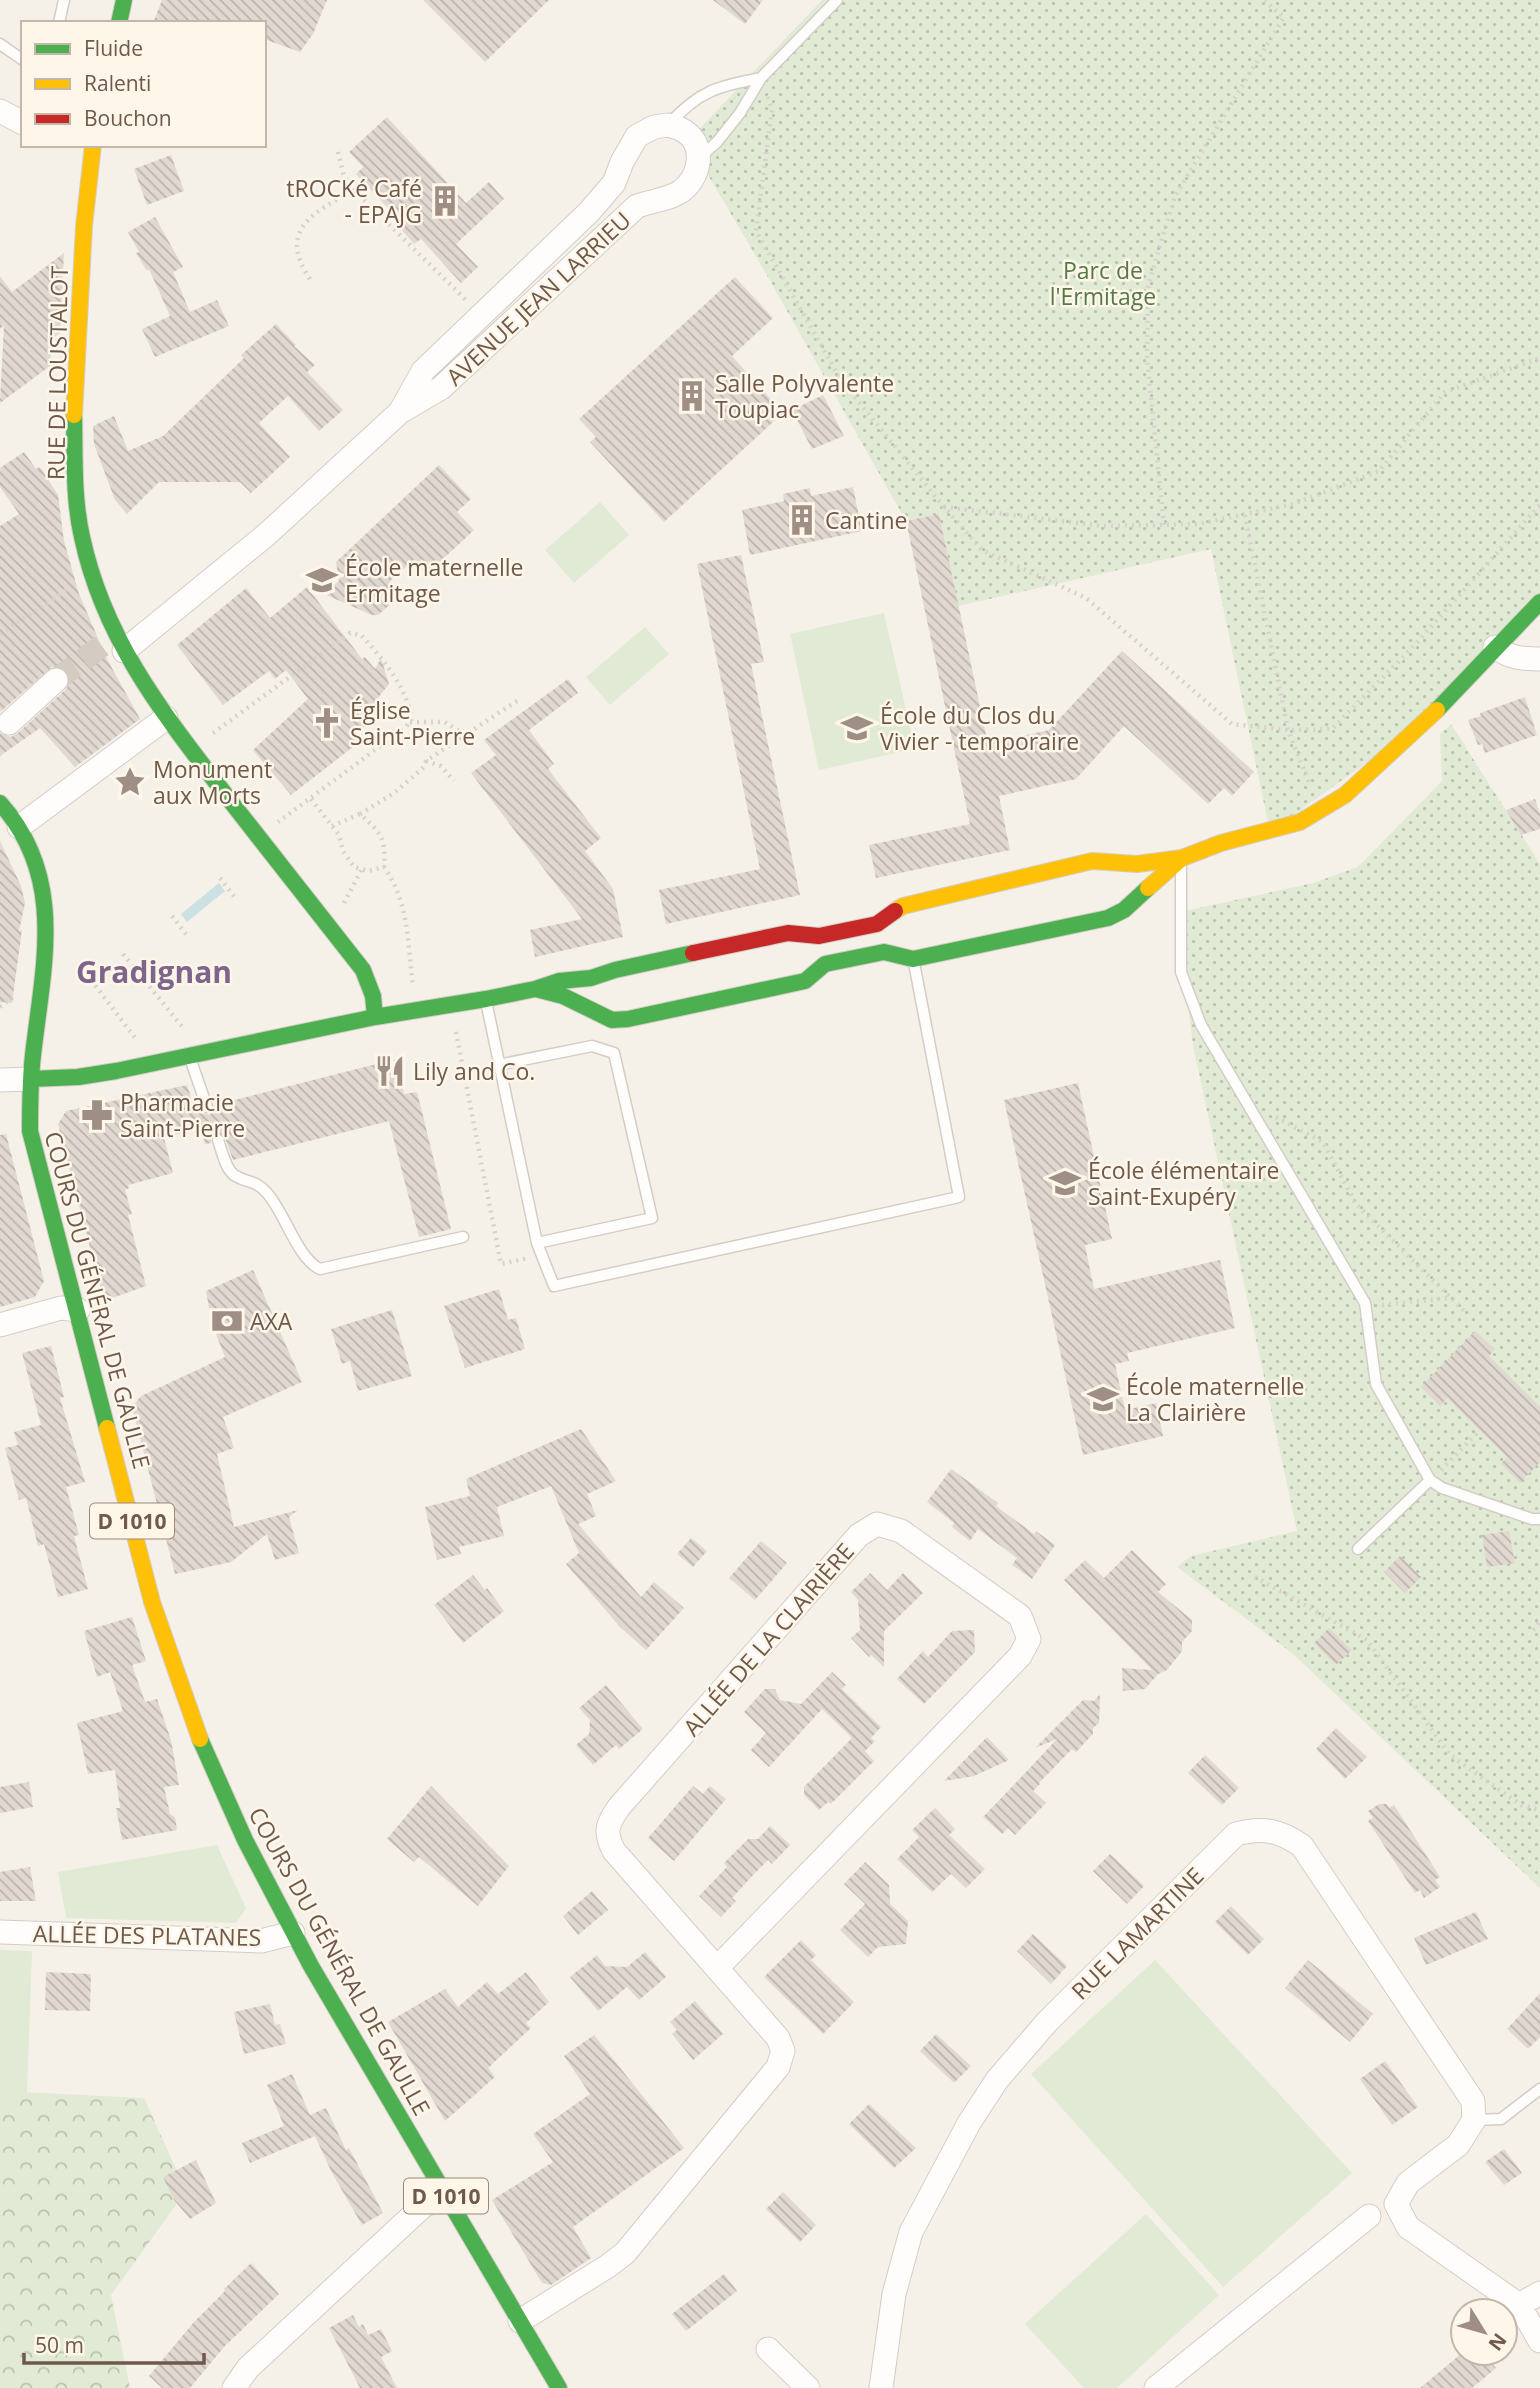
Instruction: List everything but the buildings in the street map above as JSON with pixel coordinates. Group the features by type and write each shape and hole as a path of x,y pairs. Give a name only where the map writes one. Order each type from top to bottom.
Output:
{"street":[{"path":"119,21 124,0"},
{"path":"0,111 21,122"},
{"path":"668,125 683,130 690,136 696,145 699,158"},
{"name":"AVENUE JEAN LARRIEU","path":"400,412 423,371 589,212 614,183 637,136 654,127 668,125"},
{"name":"RUE DE LOUSTALOT","path":"86,148 74,405 77,508 82,538 115,643 163,714 363,970 373,996 375,1017"},
{"name":"AVENUE JEAN LARRIEU","path":"115,643 266,535 400,412 440,388 637,206 662,200 683,190 698,169 699,158"},
{"path":"0,1080 79,1077 375,1017 486,999 559,981 591,978 615,970 788,933 819,936 877,923 903,906 1092,861 1126,863 1182,858 1221,843 1300,822 1345,795 1430,716 1540,602"},
{"path":"1495,647 1507,656 1540,659"},
{"path":"9,723 56,680"},
{"path":"19,827 163,714"},
{"name":"COURS DU GÉNÉRAL DE GAULLE","path":"0,803 19,827 40,872 48,920 45,973 30,1079 30,1132 152,1602 174,1670 221,1790 293,1933 559,2388"},
{"path":"535,989 563,996 612,1020 628,1019 805,981 825,964 884,952 913,959 1108,918 1124,910 1182,858"},
{"path":"1126,863 1134,877 1138,896"},
{"path":"589,1009 591,978"},
{"path":"0,1325 61,1308 78,1310"},
{"name":"ALLÉE DE LA CLAIRIÈRE","path":"520,2321 625,2253 778,2067 783,2051 778,2038 614,1851 607,1839 607,1825 619,1807 859,1535 877,1524 901,1531 1020,1616 1029,1639 1020,1656 717,1968"},
{"name":"RUE LAMARTINE","path":"881,2388 894,2294 911,2232 997,2080 1048,2022 1236,1834 1254,1829 1284,1833 1301,1846 1473,2101 1474,2120"},
{"name":"ALLÉE DES PLATANES","path":"0,1932 261,1941 293,1933"},
{"path":"1474,2120 1458,2145 1408,2183 1396,2204 1408,2227 1508,2297"},
{"path":"234,2388 248,2368 267,2349 403,2224 423,2206 446,2195"},
{"path":"1156,2388 1369,2216"},
{"path":"1540,2293 1519,2305 1540,2341"},
{"path":"768,2348 808,2388"}],"lane":[{"path":"59,21 64,0"},
{"name":"AVENUE JEAN LARRIEU","path":"699,158 717,142 740,113 761,78 837,0"},
{"path":"0,44 21,59"},
{"name":"AVENUE JEAN LARRIEU","path":"668,125 700,95 761,78"},
{"path":"1182,858 1181,972 1201,1025 1366,1306 1376,1384 1430,1480 1442,1489 1532,1519 1540,1519"},
{"path":"486,999 537,1242 554,1286 960,1197 913,959"},
{"path":"498,1065 592,1046 614,1053 652,1218 537,1242"},
{"path":"196,1053 207,1107"},
{"path":"218,1140 234,1175 255,1181 266,1192 308,1259 320,1269 463,1237"},
{"path":"1359,1549 1430,1480"},
{"path":"1474,2120 1501,2119 1540,2089"}],"path":[{"path":"1164,525 1147,358 1148,286 1175,196 1284,17 1263,0"},
{"path":"761,78 772,110 756,232 841,380 982,550 1086,598 1232,724 1289,730 1332,729 1412,648 1540,505"},
{"path":"338,152 344,177 355,190 482,315"},
{"path":"310,279 297,254 303,223 321,207 355,190"},
{"path":"944,507 1104,526 1198,524 1294,504 1379,471 1445,392 1540,358"},
{"path":"1245,514 1289,730 1320,811"},
{"path":"0,634 92,573"},
{"path":"191,750 350,633 361,635 394,675 409,705 412,718 406,727 257,836"},
{"path":"332,826 360,814 394,793 424,767 426,761 517,701"},
{"path":"409,722 445,722 465,736"},
{"path":"426,761 441,766 454,782"},
{"path":"310,799 339,835 343,851 354,867 369,871 384,867"},
{"path":"360,814 378,830 385,847 384,867 394,881 407,915 417,1011"},
{"path":"325,921 342,906 362,869"},
{"path":"220,878 237,900"},
{"path":"172,916 189,938"},
{"path":"123,954 196,1053"},
{"path":"91,980 153,1062"},
{"path":"1244,1100 1323,1142 1356,1204 1464,1311"},
{"path":"1366,1306 1451,1298"},
{"path":"1430,1480 1480,1430"},
{"path":"1255,1577 1367,1640 1450,1755 1521,1805 1540,1810"},
{"path":"1533,1630 1540,1621"}],"green space":[{"name":"Parc de l'Ermitage","path":"822,0 1540,0 1540,602 1430,717 1270,832 1211,549 958,606 939,514 906,521 688,141"},
{"path":"600,502 629,535 574,583 545,550"},
{"path":"884,613 915,749 819,770 790,634"},
{"path":"645,627 669,654 610,705 586,677"},
{"path":"1451,724 1540,864 1540,1888 1292,1653 1177,1567 1191,1556 1297,1531 1193,1045 1176,913 1313,883 1358,867 1442,781 1440,734"},
{"path":"217,1845 246,1908 236,1923 66,1918 58,1872"},
{"path":"0,1950 32,1951 27,2093 0,2091"},
{"path":"1155,1960 1352,2173 1223,2287 1031,2074"},
{"path":"0,2091 144,2098 186,2191 111,2295 130,2388 0,2388"},
{"path":"1146,2214 1219,2295 1117,2388 1084,2388 1025,2324"}],"shaded area":[{"path":"219,883 225,891 187,922 181,914"}],"tunnel":[{"path":"56,680 104,644"}],"traffic: fast":[{"path":"119,21 124,0"},
{"path":"74,415 79,522 106,613 123,647 164,713 363,970 373,996 375,1017"},
{"path":"1437,710 1540,602"},
{"path":"0,803 21,832 35,862 43,892 45,956 32,1065 30,1131 107,1428"},
{"path":"536,989 563,996 612,1020 628,1019 805,981 825,964 884,952 913,959 1108,918 1124,910 1148,888"},
{"path":"31,1079 78,1077 116,1071 375,1017 486,999 559,981 591,978 693,953"},
{"path":"200,1739 245,1840 311,1966 559,2388"}],"traffic: slow":[{"path":"74,415 84,226 93,147"},
{"path":"1148,888 1182,858 1221,843 1300,822 1345,795 1437,710"},
{"path":"895,911 903,906 1092,861 1137,864 1182,858"},
{"path":"107,1428 152,1602 200,1739"}],"traffic: jam":[{"path":"693,953 788,933 819,936 877,924 895,911"}],"place":[{"name":"tROCKé Café - EPAJG","path":"445,201"},
{"name":"Salle Polyvalente Toupiac","path":"692,396"},
{"name":"Cantine","path":"802,520"},
{"name":"École maternelle Ermitage","path":"322,580"},
{"name":"Église Saint-Pierre","path":"327,723"},
{"name":"École du Clos du Vivier - temporaire","path":"857,728"},
{"name":"Monument aux Morts","path":"130,782"},
{"name":"Lily and Co.","path":"390,1071"},
{"name":"Pharmacie Saint-Pierre","path":"97,1115"},
{"name":"École élémentaire Saint-Exupéry","path":"1065,1183"},
{"name":"AXA","path":"227,1321"},
{"name":"École maternelle La Clairière","path":"1103,1399"}],"district":[{"name":"Gradignan","path":"154,971"}]}
